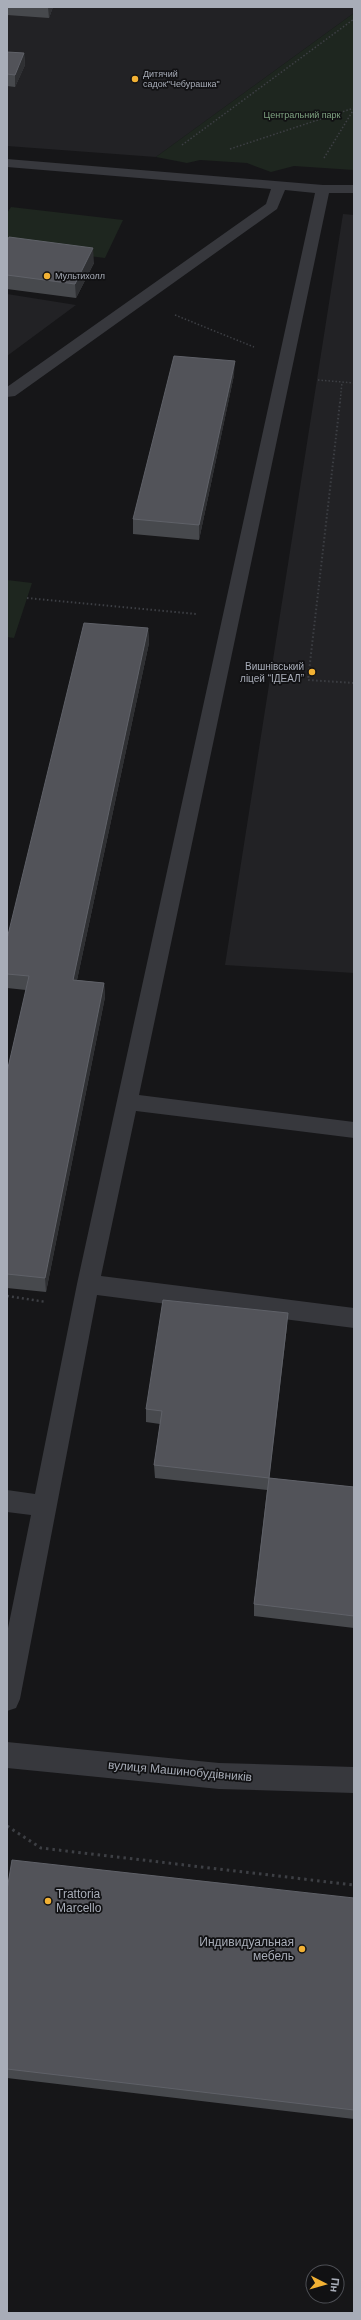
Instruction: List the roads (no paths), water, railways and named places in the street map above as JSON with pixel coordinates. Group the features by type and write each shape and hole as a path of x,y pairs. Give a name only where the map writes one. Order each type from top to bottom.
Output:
{"street":[{"path":"7,163 323,189 354,188"},
{"path":"9,393 272,206 280,185"},
{"path":"7,1699 46,1506 88,1284 129,1102 323,189"},
{"path":"129,1102 354,1130"},
{"path":"88,1284 354,1318"},
{"path":"7,1501 46,1506"},
{"name":"вулиця Машинобудівників","path":"7,1756 219,1776 354,1780"}],"place":[{"name":"Дитячий садок\"Чебурашка\"","path":"135,79"},
{"name":"Мультихолл","path":"47,276"},
{"name":"Вишнівський ліцей “ІДЕАЛ”","path":"312,672"},
{"name":"Trattoria Marcello","path":"48,1901"},
{"name":"Индивидуальная мебель","path":"302,1949"}],"park label":[{"name":"Центральний парк","path":"302,115"}]}
